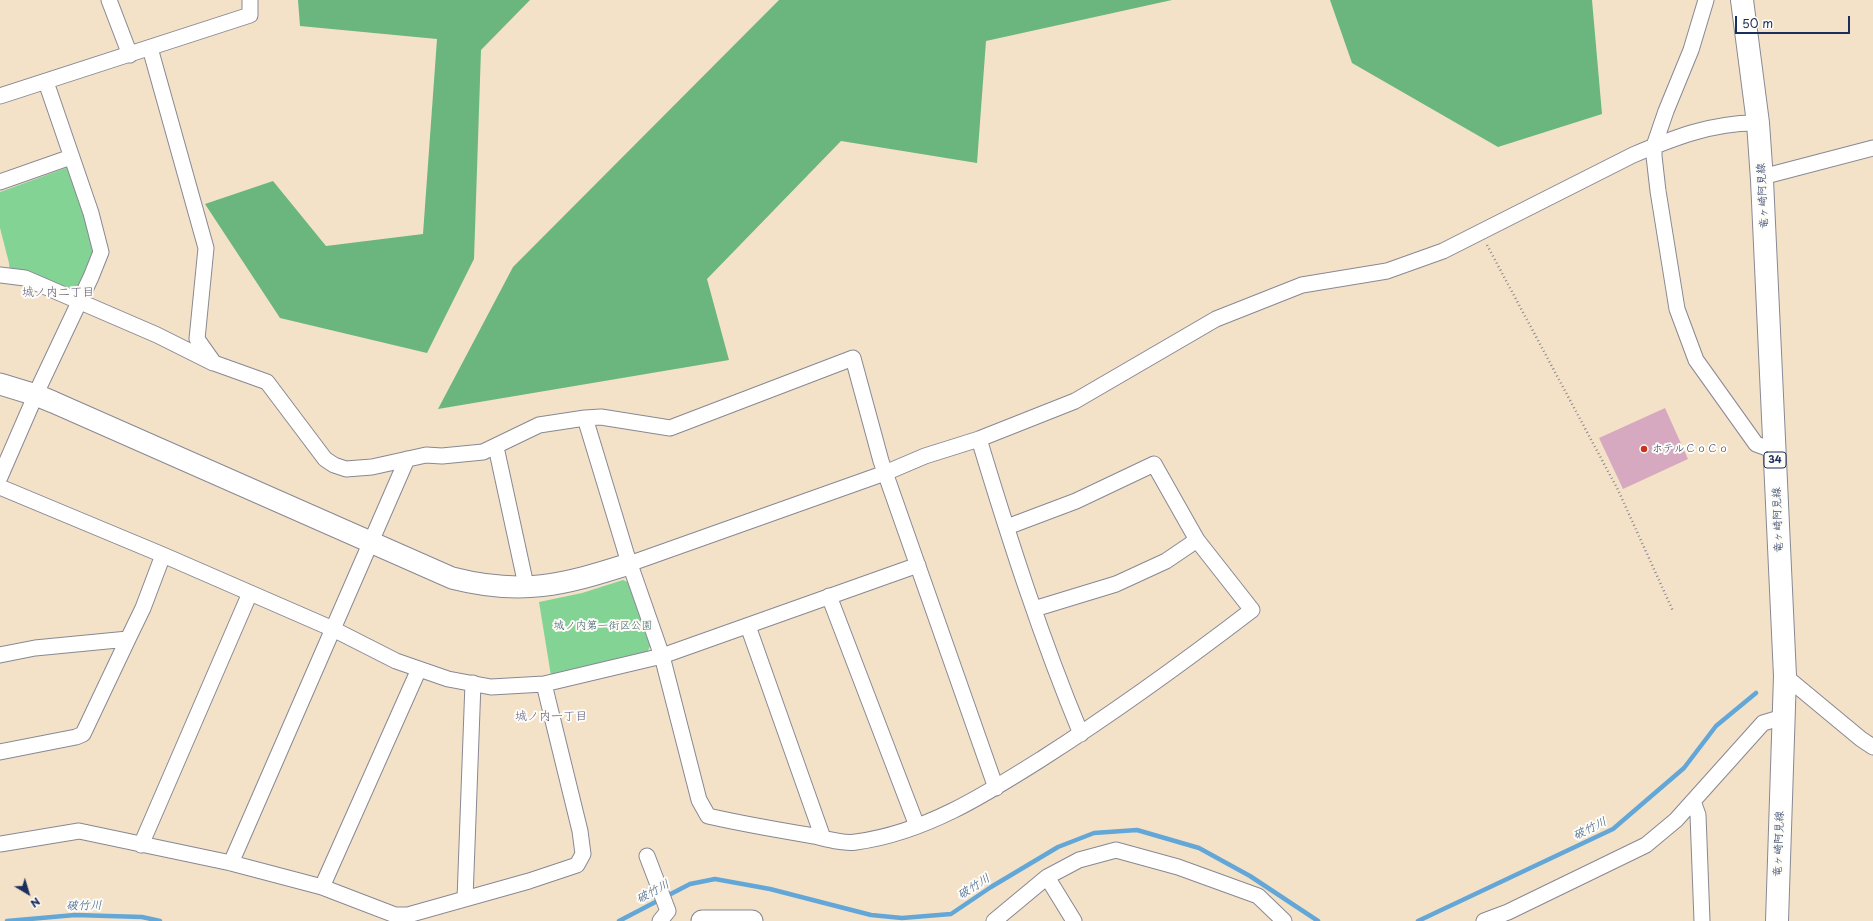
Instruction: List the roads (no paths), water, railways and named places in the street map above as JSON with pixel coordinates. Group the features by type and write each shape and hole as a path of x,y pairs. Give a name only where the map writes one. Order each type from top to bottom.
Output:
{"main road":[{"name":"竜ヶ崎阿見線","path":"1742,0 1758,123 1762,177 1785,676 1777,921"}],"street":[{"path":"109,0 130,55"},
{"path":"0,96 250,15 250,0"},
{"path":"1706,0 1691,50 1666,111 1654,146 1658,191 1677,309 1696,360 1756,444 1775,451"},
{"path":"150,48 206,248 197,339 214,363"},
{"path":"0,477 101,252 91,213 46,82"},
{"path":"0,384 36,395 452,578 489,586 525,588 552,585 578,580 630,564 885,473 925,456 979,439 1075,402 1216,319 1302,286 1387,271 1443,251 1633,155 1654,146 1714,127 1758,123"},
{"path":"1762,177 1873,148"},
{"path":"0,182 71,157"},
{"path":"0,275 25,278 157,335 214,363 267,382 315,448 325,459 334,465 346,469 372,467 426,455 442,456 483,452 539,425 585,418 601,417 670,428 853,358 885,473 996,788"},
{"path":"585,418 630,564 662,656 699,800 708,816 824,838 855,842 900,832 917,826 996,788 1081,734 1184,663 1252,610 1198,540 1154,464 1076,501 1007,527"},
{"path":"979,439 1034,609 1058,678 1081,734"},
{"path":"496,447 524,576 525,588"},
{"path":"231,863 408,459"},
{"path":"0,487 250,592 333,629 396,661 448,679 491,687 544,684 662,656 918,565"},
{"path":"1034,609 1116,584 1166,561 1198,540"},
{"path":"0,752 76,737 83,734 143,608 163,555"},
{"path":"141,844 250,592"},
{"path":"829,596 917,826"},
{"path":"748,626 824,838"},
{"path":"0,655 35,648 128,639"},
{"path":"322,887 419,669"},
{"path":"1785,676 1861,739 1873,747"},
{"path":"465,899 473,683"},
{"path":"0,844 79,831 231,863 322,887 395,915 408,914 530,881 577,866 583,854 580,831 544,684"},
{"path":"1484,921 1508,912 1646,845 1676,820 1763,723 1783,717"},
{"path":"1693,802 1698,815 1702,921"},
{"path":"994,921 1047,878 1079,860 1116,850 1178,867 1258,896 1284,921"},
{"path":"647,856 668,911 660,921"},
{"path":"1047,878 1074,921"},
{"path":"702,921 752,921"}],"waterway":[{"name":"破竹川","path":"1418,921 1613,829 1684,768 1716,726 1756,693"},
{"name":"破竹川","path":"619,921 690,884 715,879 770,889 871,915 902,918 951,914 991,887 1058,847 1094,833 1137,830 1199,848 1250,876 1318,921"},
{"name":"破竹川","path":"7,921 75,915 142,917 160,921"}],"place":[{"name":"ホテルＣｏＣｏ","path":"1644,449"}],"district":[{"name":"城ノ内二丁目","path":"58,293"},
{"name":"城ノ内一丁目","path":"551,717"}],"park label":[{"name":"城ノ内第一街区公園","path":"603,626"}]}
